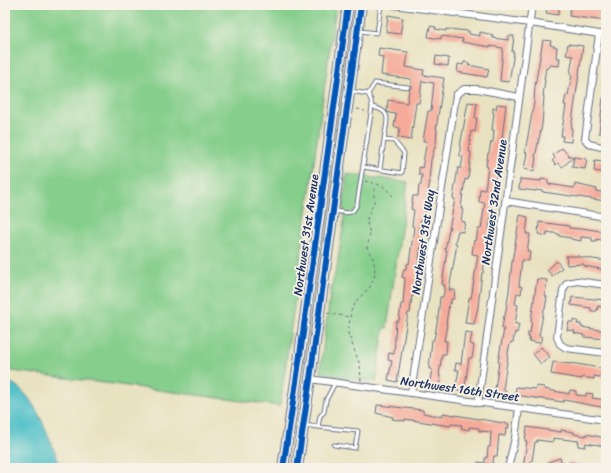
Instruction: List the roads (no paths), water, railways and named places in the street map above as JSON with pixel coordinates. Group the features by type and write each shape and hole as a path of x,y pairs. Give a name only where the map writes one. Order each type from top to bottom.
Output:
{"main road":[{"name":"Northwest 31st Avenue","path":"283,468 348,5"},
{"name":"Northwest 31st Avenue","path":"297,468 334,211 361,5"},
{"path":"299,362 301,370 305,376 310,379"}],"street":[{"path":"394,5 424,7 606,35"},
{"name":"Northwest 32nd Avenue","path":"478,403 532,5"},
{"path":"599,34 585,139 589,144 606,148"},
{"name":"Northwest 31st Way","path":"411,393 456,95 464,89 477,89 520,97"},
{"path":"506,201 606,217"},
{"path":"606,285 577,281 567,283 563,290 557,337 560,344 566,348 606,353"},
{"name":"Northwest 16th Street","path":"310,379 606,420"},
{"path":"508,468 515,438 519,408"}],"lane":[{"path":"358,31 377,33 381,5"},
{"path":"368,94 375,83 408,87"},
{"path":"350,91 368,94"},
{"path":"334,211 349,213 354,210 357,204 372,107 368,94"},
{"path":"372,107 380,109 385,112 387,116 380,169"},
{"path":"363,167 402,172 404,153 394,141 384,140"},
{"path":"318,427 320,416 324,412 326,400 335,383"},
{"path":"303,425 358,431 355,448 334,445"}],"water":[{"path":"5,381 15,385 25,393 33,404 47,431 61,468 5,468"}]}
